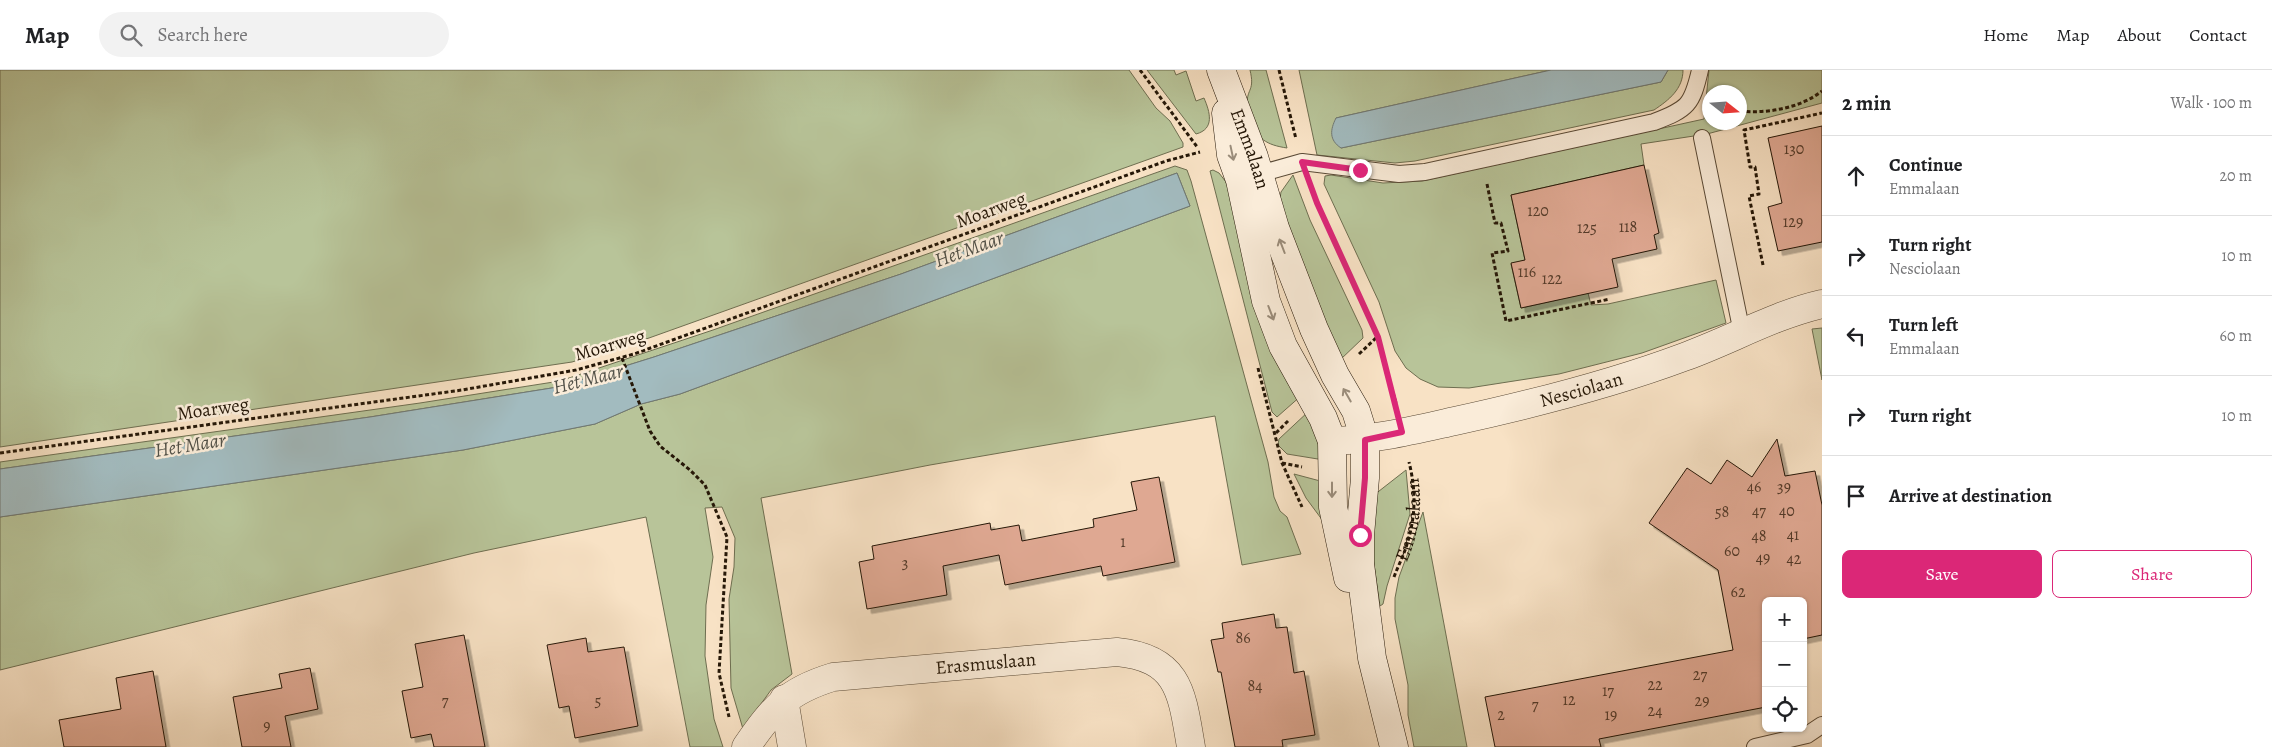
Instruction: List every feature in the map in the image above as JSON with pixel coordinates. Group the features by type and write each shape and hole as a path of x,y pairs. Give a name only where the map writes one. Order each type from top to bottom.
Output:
{"main road":[{"name":"Emmalaan","path":"1221,70 1231,155 1250,177 1275,228 1314,330 1335,375 1356,410 1365,440 1360,564 1372,658 1394,747"},
{"name":"Emmalaan","path":"1250,177 1266,300 1283,346 1323,418 1332,441 1332,490 1336,526 1357,623 1372,658"},
{"name":"Nesciolaan","path":"1332,441 1365,440 1588,390 1717,345 1801,309 1822,304"},
{"name":"Erasmuslaan","path":"738,736 784,699 807,685 833,677 1117,652 1140,654 1170,675 1179,689 1191,747"},
{"path":"784,699 792,747"}],"lane":[{"path":"1250,177 1302,162 1389,173 1425,172 1654,122 1679,113 1694,96 1700,70"},
{"path":"1702,138 1742,333"},
{"path":"1755,747 1807,735 1822,725"}],"path":[{"name":"Moarweg","path":"0,453 462,390 576,370 622,358 1166,161 1201,152 1140,70"},
{"name":"Emmalaan","path":"1279,70 1302,162 1317,203 1378,337 1413,479 1415,502 1407,545 1394,579"},
{"path":"1747,111 1766,111 1797,105 1822,91"},
{"path":"1763,265 1749,196 1759,194 1755,167 1750,166 1744,130 1822,113"},
{"path":"1496,182 1487,184 1495,223 1502,223 1508,251 1492,253 1506,322 1610,299"},
{"path":"622,358 640,410 660,446 690,470 705,485 726,537 719,673 738,736"},
{"path":"1276,434 1282,463"}],"green space":[{"path":"0,70 1129,70 1156,108 1170,121 1183,143 1183,147 649,338 572,362 0,447"},
{"path":"1147,70 1174,70 1176,75 1186,71 1196,101 1204,98 1209,114 1208,124 1202,132 1196,134"},
{"path":"1250,70 1266,70 1287,148 1263,140 1253,126 1247,104 1252,82"},
{"path":"1299,70 1551,70 1336,118 1341,148 1661,82 1668,70 1683,70 1681,83 1678,88 1670,98 1654,110 1415,161 1395,163 1317,155"},
{"path":"1709,70 1822,70 1822,103 1747,123 1747,85 1707,85"},
{"path":"1702,119 1702,130 1722,130 1641,144 1644,165 1511,195 1525,260 1511,264 1521,308 1588,293 1591,305 1608,304 1716,280 1726,323 1642,353 1559,374 1469,388 1438,387 1420,379 1406,368 1395,351 1379,302 1324,184 1325,176 1331,175 1383,183 1422,181"},
{"path":"1175,166 1187,170 1191,181 1268,462 1274,497 1280,511 1287,517 1301,554 1242,565 1215,416 930,465 761,498 792,674 771,690 743,729 731,688 729,599 734,567 735,538 722,507 705,508 713,557 706,605 705,656 714,719 723,747 690,747 646,517 474,553 0,670 0,517 463,450 595,424 641,404 680,394 1190,206 1177,173 901,274 654,357 558,387 370,417 0,469 0,462 420,403 560,381 713,330"},
{"path":"1213,170 1219,173 1226,182 1302,395 1277,417 1272,412 1210,171"},
{"path":"1293,175 1310,220 1362,330 1363,338 1340,360 1279,204 1281,192"},
{"path":"1822,328 1822,380 1812,329"},
{"path":"1309,411 1324,460 1287,454 1278,445 1279,439"},
{"path":"1406,470 1410,514 1383,604 1380,606 1370,537 1374,495"},
{"path":"1294,474 1324,482 1323,521 1306,498"},
{"path":"1423,512 1467,747 1414,747 1408,715 1408,685 1395,619 1395,598 1399,577"}],"water":[{"path":"1551,70 1668,70 1661,82 1341,148 1334,142 1332,131 1336,118"},
{"name":"Het Maar","path":"1177,173 1190,206 680,394 641,404 595,424 463,450 0,517 0,469 370,417 558,387 654,357 901,274"}],"building":[{"path":"1822,126 1822,242 1778,251 1768,207 1782,203 1768,138"},
{"path":"1644,165 1659,233 1654,235 1657,249 1612,259 1618,287 1521,308 1511,263 1525,260 1511,195"},
{"path":"1777,439 1785,476 1815,471 1822,505 1822,635 1807,638 1807,597 1762,597 1762,708 1599,739 1601,747 1495,747 1485,697 1733,650 1718,570 1649,523 1687,468 1711,484 1727,460 1752,477"},
{"path":"1159,477 1175,562 1103,576 1101,566 1005,585 999,555 943,566 947,595 867,609 859,562 874,559 872,546 990,523 991,530 1019,525 1022,541 1094,527 1093,519 1137,510 1131,482"},
{"path":"1274,614 1276,628 1287,627 1294,673 1304,671 1315,735 1282,740 1283,747 1235,747 1221,672 1218,672 1211,640 1224,638 1222,623"},
{"path":"464,635 485,747 434,747 431,734 411,738 402,691 423,687 415,644"},
{"path":"586,638 588,652 624,647 638,726 575,738 569,706 559,708 547,645"},
{"path":"310,668 318,709 285,716 291,747 242,747 233,697 282,688 279,674"},
{"path":"153,671 166,747 64,747 59,720 121,709 116,678"}],"route":[{"path":"1360,170 1302,162 1317,203 1378,337 1391,382 1402,432 1365,440 1365,478 1360,535"}]}
